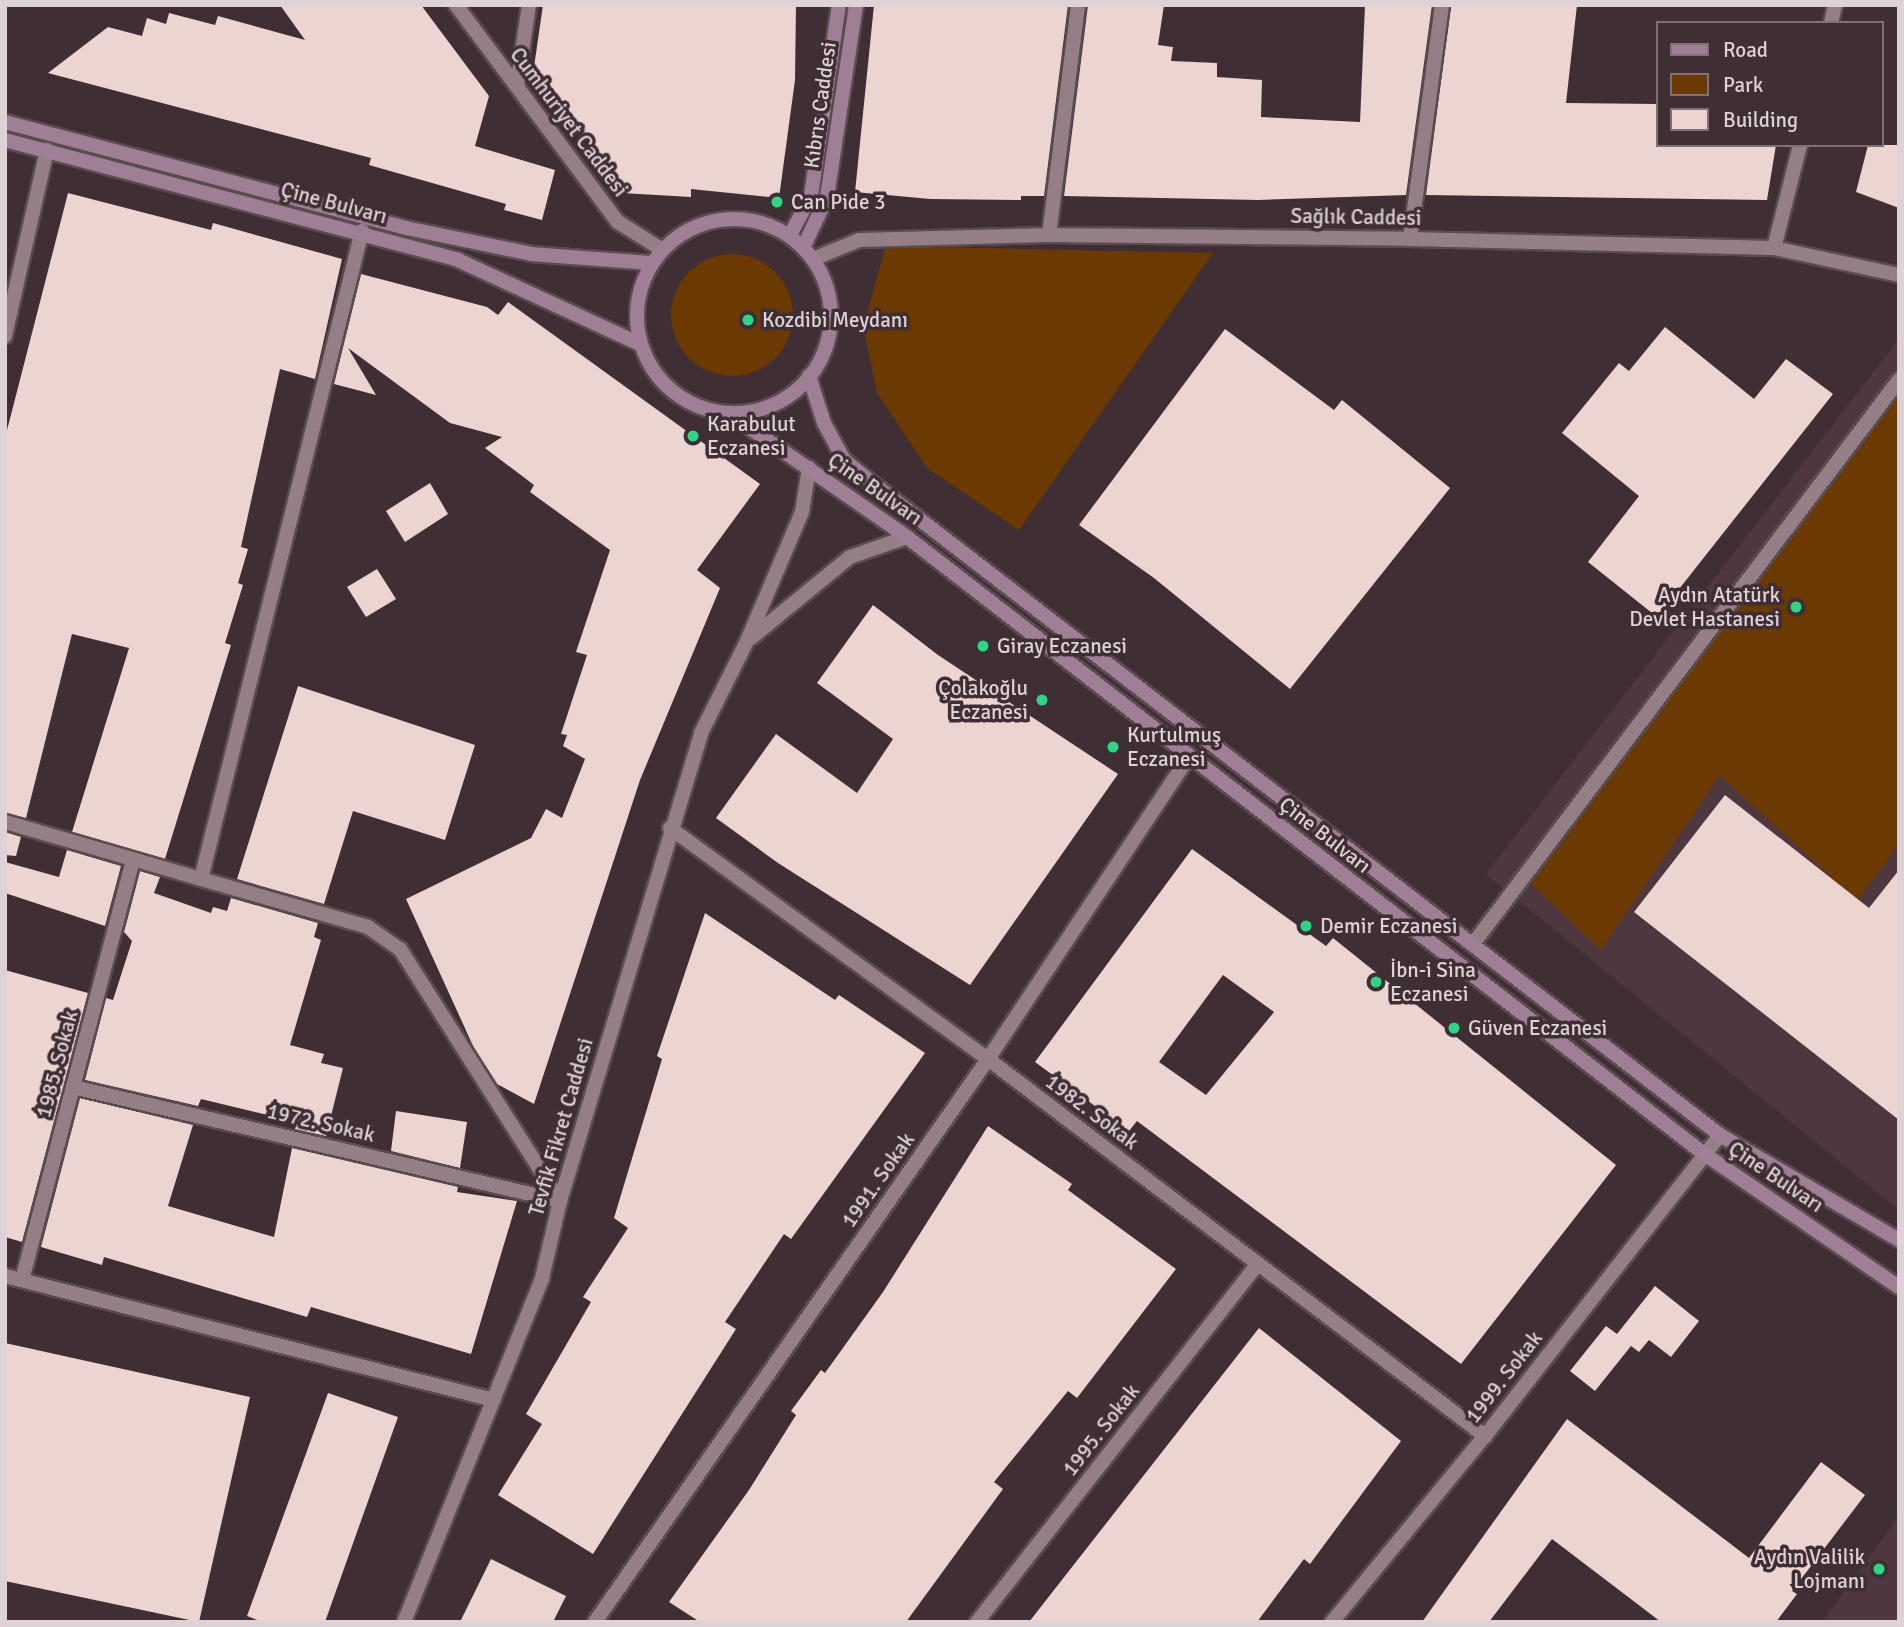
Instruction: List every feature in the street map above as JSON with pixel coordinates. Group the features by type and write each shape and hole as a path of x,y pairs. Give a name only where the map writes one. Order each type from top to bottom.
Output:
{"main road":[{"name":"Kıbrıs Caddesi","path":"790,234 811,196 839,5"},
{"name":"Kıbrıs Caddesi","path":"803,248 828,197 856,5"},
{"name":"Çine Bulvarı","path":"5,122 406,228 531,254 650,264"},
{"name":"Çine Bulvarı","path":"5,139 362,232 457,260 640,344"},
{"path":"749,219 790,234 803,248 813,260 830,303 829,335 818,365 808,376 772,406 728,413 707,410 678,397 654,373 640,344 636,311 650,264 661,249 687,230 717,220 749,219"},
{"name":"Çine Bulvarı","path":"808,376 824,423 844,460 1720,1135 1899,1240"},
{"name":"Çine Bulvarı","path":"728,413 907,537 1703,1153 1899,1287"}],"street":[{"name":"Cumhuriyet Caddesi","path":"456,5 618,222 661,249"},
{"path":"517,86 529,5"},
{"path":"1049,235 1078,5"},
{"path":"1410,239 1442,5"},
{"path":"1774,248 1799,147"},
{"path":"5,337 47,150"},
{"path":"201,879 362,232"},
{"name":"Sağlık Caddesi","path":"813,260 859,240 1049,235 1410,239 1774,248 1899,275"},
{"path":"1457,964 1899,380"},
{"name":"Tevfik Fikret Caddesi","path":"404,1622 542,1278 559,1201 701,733 747,641 802,512 809,468"},
{"name":"Tevfik Fikret Caddesi","path":"747,641 850,557 907,537"},
{"name":"1991. Sokak","path":"595,1622 988,1059 1189,757"},
{"path":"5,822 368,927 400,949 559,1201"},
{"name":"1982. Sokak","path":"670,828 988,1059 1485,1436"},
{"name":"1985. Sokak","path":"23,1280 133,859"},
{"name":"1972. Sokak","path":"73,1087 559,1201"},
{"name":"1999. Sokak","path":"1332,1622 1485,1436 1703,1153 1720,1135"},
{"name":"1995. Sokak","path":"977,1622 1257,1265"},
{"path":"5,1276 494,1400"}],"shaded area":[{"name":"Aydın Atatürk Devlet Hastanesi","path":"1899,339 1899,1210 1486,874"},
{"name":"Aydın Valilik Lojmanı","path":"1899,1516 1899,1622 1822,1622"}],"green space":[{"path":"886,246 1213,253 1019,530 927,468 877,393 863,327"},
{"path":"732,254 755,258 775,272 789,292 793,315 789,338 775,358 755,372 732,376 709,372 689,358 675,338 671,315 675,292 689,272 709,258"},
{"path":"1899,387 1899,845 1857,901 1720,775 1601,950 1524,877"}],"building":[{"path":"280,5 421,5 489,96 475,146 555,170 542,220 504,210 506,204 369,165 371,158 48,73 108,27 142,36 147,18 166,24 169,13 215,25 218,16 305,40"},
{"path":"543,5 796,5 795,80 779,198 691,189 691,197 622,193 534,67"},
{"path":"874,5 1068,5 1044,196 1021,196 1021,200 930,199 855,192"},
{"path":"1088,5 1164,5 1158,45 1173,47 1171,61 1217,63 1217,77 1262,80 1261,117 1360,122 1365,5 1432,5 1406,195 1258,200 1064,196"},
{"path":"1451,5 1577,5 1566,103 1656,104 1656,147 1776,147 1767,200 1426,195"},
{"path":"1899,145 1899,208 1856,192 1867,147"},
{"path":"68,193 211,230 213,223 342,259 315,379 280,369 241,547 248,549 238,583 243,585 225,643 231,645 165,859 72,832 129,648 72,634 26,818 5,813 5,438"},
{"path":"361,274 487,307 498,315 508,302 760,484 697,570 720,588 640,780 534,1104 497,1084 474,1048 406,899 531,838 546,809 562,818 585,759 563,746 567,735 561,734 587,655 576,652 610,550 530,492 534,485 485,448 502,437 450,423 348,348 376,395 334,384"},
{"path":"1665,327 1754,399 1786,359 1833,394 1657,617 1588,562 1639,496 1562,433 1619,363 1629,371"},
{"path":"1225,329 1334,410 1342,400 1450,488 1290,689 1154,578 1079,525"},
{"path":"430,483 448,514 405,542 386,511"},
{"path":"377,569 396,599 366,617 347,587"},
{"path":"873,605 938,655 1118,774 970,985 778,863 716,818 776,734 857,793 893,739 817,683"},
{"path":"298,686 475,745 445,840 353,811 324,904 237,879"},
{"path":"1725,795 1869,908 1899,870 1899,1120 1634,912"},
{"path":"5,832 21,837 16,856 5,855"},
{"path":"1192,849 1326,946 1333,938 1616,1165 1461,1364 1137,1121 1129,1131 1035,1062","holes":["1223,975 1274,1012 1206,1095 1159,1062"]},
{"path":"67,850 121,866 105,926 5,893 5,862 59,877"},
{"path":"140,871 160,877 154,893 211,913 213,907 227,911 231,898 318,923 314,937 321,940 290,1045 324,1054 321,1063 343,1068 326,1136 295,1129 297,1122 201,1099 198,1106 85,1080 106,998 113,1000 132,941 124,932"},
{"path":"705,913 835,1000 839,995 925,1053 791,1239 784,1234 725,1322 736,1329 593,1554 498,1495 542,1424 526,1414 591,1302 583,1297 628,1228 614,1218 662,1059 657,1056"},
{"path":"5,970 88,993 22,1242 5,1237"},
{"path":"80,1098 193,1125 168,1206 274,1237 292,1148 458,1187 457,1192 517,1201 471,1354 311,1307 307,1317 104,1257 102,1265 41,1247"},
{"path":"396,1111 467,1122 460,1168 391,1151"},
{"path":"988,1126 1072,1184 1068,1190 1176,1269 1077,1398 1068,1391 994,1482 1003,1489 906,1622 700,1622 669,1602 749,1490 796,1415 791,1411 821,1370 825,1373 883,1292"},
{"path":"1655,1286 1699,1321 1671,1357 1649,1340 1639,1352 1631,1346 1595,1391 1570,1371 1606,1326 1617,1334"},
{"path":"1259,1328 1401,1441 1310,1564 1304,1559 1257,1622 1029,1622"},
{"path":"5,1343 250,1397 199,1622 5,1581"},
{"path":"328,1393 398,1417 325,1622 263,1622 247,1616"},
{"path":"1567,1419 1749,1558 1821,1462 1865,1495 1792,1591 1797,1594 1776,1622 1661,1622 1552,1539 1489,1622 1422,1622"},
{"path":"491,1559 566,1596 553,1622 460,1622"}],"place":[{"name":"Can Pide 3","path":"777,202"},
{"name":"Kozdibi Meydanı","path":"748,320"},
{"name":"Karabulut Eczanesi","path":"693,436"},
{"name":"Aydın Atatürk Devlet Hastanesi","path":"1796,607"},
{"name":"Giray Eczanesi","path":"983,646"},
{"name":"Çolakoğlu Eczanesi","path":"1042,700"},
{"name":"Kurtulmuş Eczanesi","path":"1113,747"},
{"name":"Demir Eczanesi","path":"1306,926"},
{"name":"İbn-i Sina Eczanesi","path":"1376,982"},
{"name":"Güven Eczanesi","path":"1454,1028"},
{"name":"Aydın Valilik Lojmanı","path":"1879,1569"}]}
